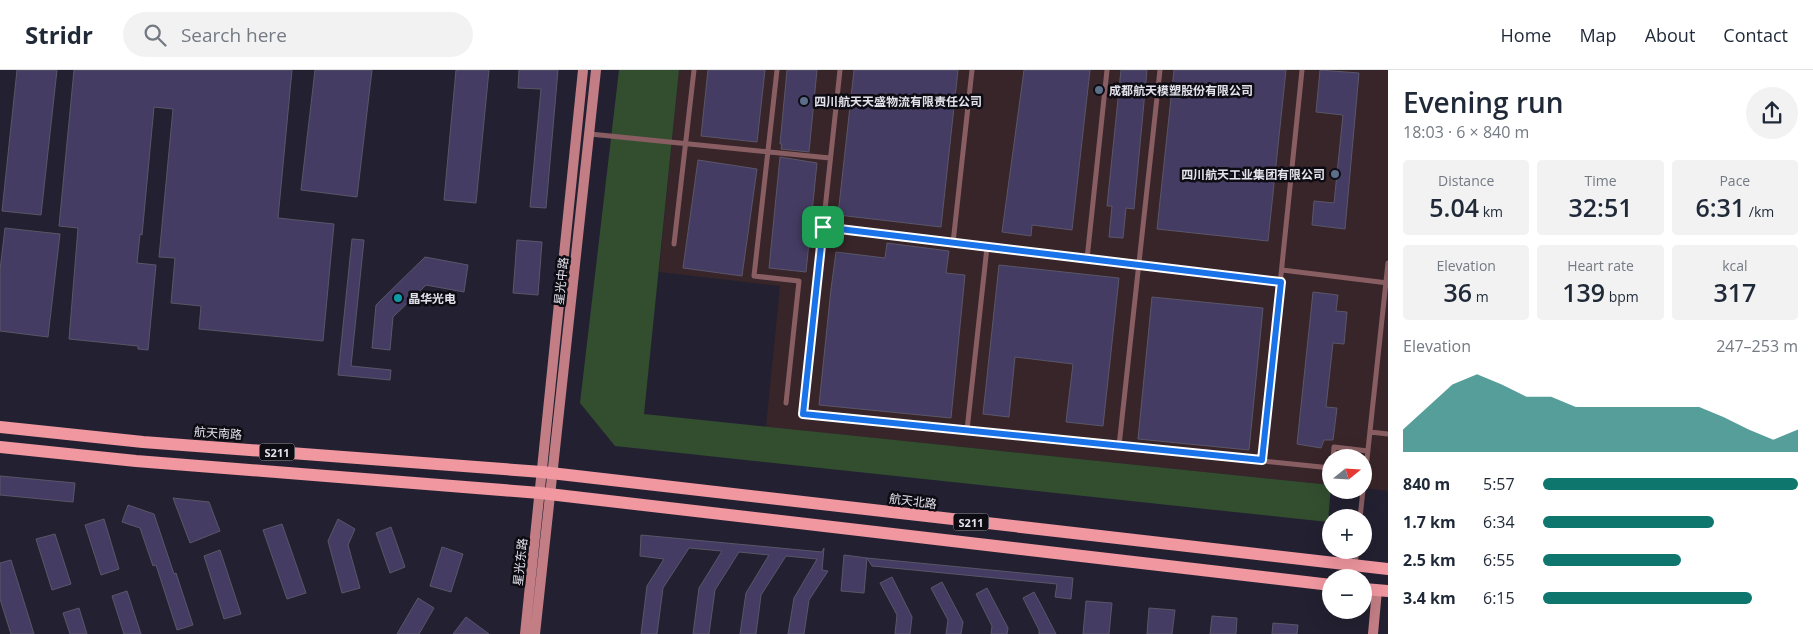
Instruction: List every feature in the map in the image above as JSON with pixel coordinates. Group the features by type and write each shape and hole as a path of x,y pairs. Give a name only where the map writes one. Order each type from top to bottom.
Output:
{"main road":[{"name":"星光中路","path":"547,473 583,70"},
{"name":"星光中路","path":"544,494 596,70"},
{"name":"航天南路","path":"0,427 142,442 547,473"},
{"name":"S211","path":"0,447 146,462 544,494 1322,584"},
{"name":"航天北路","path":"547,473 1388,569"},
{"name":"星光东路","path":"524,634 544,494"},
{"name":"星光东路","path":"535,634 544,494"},
{"path":"1373,634 1376,590"}],"lane":[{"path":"674,244 694,70"},
{"path":"777,70 754,276 799,282 786,403"},
{"path":"840,70 803,414 1322,467"},
{"path":"953,242 972,70"},
{"path":"1087,259 1107,70"},
{"path":"1119,446 1160,70"},
{"path":"1262,460 1302,70"},
{"path":"588,134 830,158"},
{"path":"823,227 1281,282"},
{"path":"967,430 987,247"},
{"path":"1368,449 1388,263"},
{"path":"1282,270 1387,283"},
{"path":"1370,432 1388,434"},
{"path":"1334,449 1334,447 1351,449"},
{"path":"1355,566 1356,559"}],"shaded area":[{"path":"679,70 1388,70 1388,491 1372,489 1372,449 1322,449 1322,484 766,427 780,286 659,272"}],"green space":[{"path":"619,70 679,70 644,414 1322,484 1322,499 1330,499 1329,509 1322,509 1322,521 615,446 580,403"}],"building":[{"path":"17,70 57,70 41,215 2,211"},
{"path":"74,70 292,70 278,218 334,224 323,341 199,329 201,306 171,303 175,258 159,257 173,109 154,107 142,235 140,234 137,263 156,265 148,350 138,349 138,346 69,339 78,228 59,226"},
{"path":"315,70 372,70 357,197 301,190"},
{"path":"456,70 489,70 476,203 444,200"},
{"path":"519,70 558,70 546,208 530,207 541,89 518,88"},
{"path":"708,70 765,70 757,142 701,136"},
{"path":"787,70 817,70 809,152 781,149"},
{"path":"854,70 958,70 941,227 838,215"},
{"path":"1024,70 1090,70 1072,230 1032,225 1031,236 1002,232"},
{"path":"1121,70 1147,70 1134,209 1126,208 1123,238 1109,237 1112,206 1107,206"},
{"path":"1174,70 1286,70 1268,241 1157,229"},
{"path":"1320,70 1359,73 1345,229 1312,225 1314,201 1334,203 1343,115 1316,112"},
{"path":"780,157 817,163 806,272 769,268"},
{"path":"698,160 757,169 742,276 683,268"},
{"path":"5,228 60,234 48,337 0,331 0,270"},
{"path":"352,239 364,240 351,366 391,370 390,380 338,375"},
{"path":"517,240 542,242 538,295 513,293"},
{"path":"887,243 949,251 946,273 965,275 951,418 819,405 836,252 885,258"},
{"name":"晶华光电","path":"425,257 468,265 464,292 426,285 393,317 390,350 372,348 376,305"},
{"path":"999,265 1119,278 1103,426 1066,422 1073,364 1015,357 1009,417 983,414"},
{"path":"1313,292 1338,295 1336,311 1347,312 1344,344 1333,343 1326,407 1337,408 1333,440 1324,440 1321,448 1297,444"},
{"path":"1152,297 1263,308 1249,450 1138,439"},
{"path":"0,476 75,483 73,502 0,495"},
{"path":"173,498 209,502 220,531 190,543"},
{"path":"128,505 154,514 193,625 177,630 156,565 153,566 140,528 122,522"},
{"path":"104,519 119,569 101,575 85,525"},
{"path":"338,519 355,529 348,545 360,588 342,593 328,541"},
{"path":"282,524 306,593 287,599 263,530"},
{"path":"391,527 405,567 390,573 376,533"},
{"path":"55,534 71,584 52,590 36,539"},
{"path":"641,535 822,552 824,548 822,570 828,571 809,600 804,634 788,634 794,598 817,559 786,556 761,595 756,634 740,634 746,593 769,555 739,552 715,590 709,634 693,634 699,588 722,551 689,548 663,588 657,634 641,634 647,586 664,559 640,556"},
{"path":"442,547 463,554 451,592 430,586"},
{"path":"220,550 241,614 224,619 204,556"},
{"path":"844,555 867,558 864,593 841,591"},
{"path":"867,558 1073,578 1071,599 1055,597 1057,584 872,566"},
{"path":"11,560 34,634 11,634 0,599 0,563"},
{"path":"892,577 912,617 910,634 895,634 897,615 880,583"},
{"path":"942,582 963,622 961,634 946,634 948,620 931,588"},
{"path":"987,588 1008,628 1007,634 991,634 992,626 976,594"},
{"path":"127,591 141,634 124,634 112,596"},
{"path":"1034,592 1056,634 1039,634 1039,630 1023,598"},
{"path":"418,598 434,608 419,634 397,634"},
{"path":"1086,601 1112,603 1109,634 1083,634"},
{"path":"79,608 87,634 70,634 63,613"},
{"path":"1149,608 1175,610 1172,634 1147,634"},
{"path":"1212,616 1237,618 1236,634 1210,634"},
{"path":"466,617 489,634 453,634"},
{"path":"1273,623 1298,625 1297,634 1272,634"}],"place":[{"name":"成都航天模塑股份有限公司","path":"1099,90"},
{"name":"四川航天天盛物流有限责任公司","path":"804,101"},
{"name":"四川航天工业集团有限公司","path":"1335,174"},
{"name":"晶华光电","path":"398,298"}],"route":[{"path":"823,227 1281,282 1262,460 803,414 823,227"}]}
